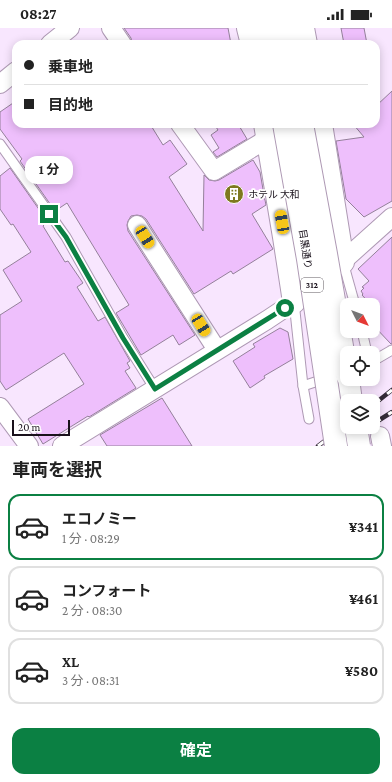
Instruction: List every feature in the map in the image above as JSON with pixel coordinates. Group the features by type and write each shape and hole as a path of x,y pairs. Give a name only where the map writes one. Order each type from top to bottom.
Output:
{"main road":[{"path":"248,28 251,40"},
{"path":"267,28 269,40"},
{"path":"284,28 286,40"},
{"path":"303,28 305,40"},
{"name":"目黒通り","path":"285,128 308,259 336,446"},
{"name":"目黒通り","path":"303,128 326,254 340,354"},
{"path":"322,128 343,262"},
{"path":"266,132 294,302"},
{"path":"357,434 359,446"}],"street":[{"path":"55,40 70,28"},
{"path":"111,28 119,40"},
{"path":"0,84 12,74"},
{"path":"183,128 214,171 266,132"},
{"path":"273,178 325,148"},
{"path":"62,446 294,302 343,262 392,217"},
{"path":"137,225 217,350"},
{"path":"0,407 29,446"}],"lane":[{"path":"0,144 66,237 123,338 155,389"},
{"path":"343,262 353,298"},
{"path":"294,302 303,386 309,419"},
{"path":"380,357 392,350"},
{"path":"303,386 340,376"}],"building":[{"path":"124,28 228,28 230,40 131,40"},
{"path":"341,28 364,28 366,40 343,40"},
{"path":"392,91 392,201 364,217 346,199 336,141 364,137 356,128 380,128 380,102"},
{"path":"12,104 12,128 152,128 163,145 170,140 187,164 169,177 203,231 204,175 209,180 219,180 253,160 260,172 264,195 262,195 266,205 252,214 273,249 233,274 231,271 194,294 146,219 137,215 131,216 127,225 128,231 195,335 179,345 173,335 141,355 116,313 129,305 67,203 55,211 20,161 22,159 0,129 0,112"},
{"path":"217,128 240,128 247,139 217,157 213,152 219,148 211,135 218,130"},
{"path":"10,168 45,218 43,220 45,224 43,226 65,262 68,261 83,283 77,287 98,321 105,317 130,361 127,363 130,368 125,371 136,388 43,444 28,419 84,384 64,353 6,390 0,381 0,315 22,301 3,270 31,252 13,224 11,225 0,209 0,176"},
{"path":"392,237 392,344 380,332 380,298 365,298 362,295 363,294 361,291 364,288 362,287 369,281 358,269"},
{"path":"280,328 288,332 293,359 264,376 265,378 250,388 233,361 255,347 253,344"},
{"path":"162,398 192,446 107,446 100,435"}],"railway":[{"path":"380,399 392,390"},
{"path":"380,420 392,412"},
{"path":"318,446 340,429"},
{"path":"337,446 357,434"}],"place":[{"name":"ホテル 大和","path":"234,194"}],"route":[{"path":"49,214 66,237 123,338 155,389 285,308"}]}
